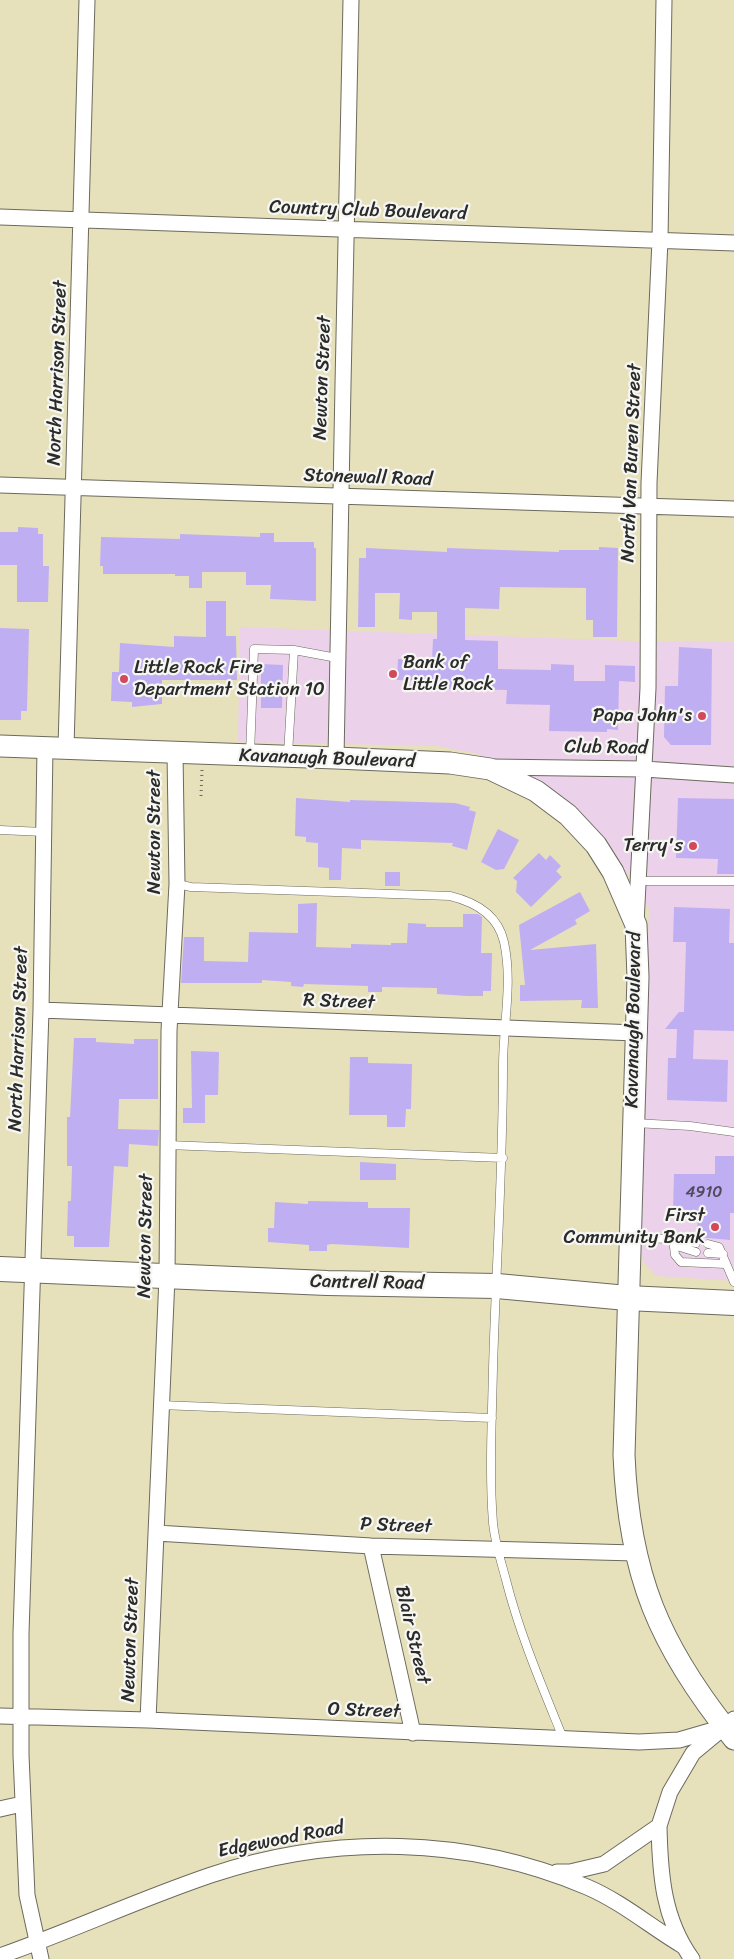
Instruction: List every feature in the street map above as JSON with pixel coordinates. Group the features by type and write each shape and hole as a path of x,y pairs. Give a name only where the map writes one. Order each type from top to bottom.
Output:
{"main road":[{"name":"Cantrell Road","path":"0,1269 166,1277 497,1286 627,1298 734,1303"}],"street":[{"name":"North Harrison Street","path":"41,1959 27,1895 22,1804 21,1633 31,1270 41,1010 44,832 56,747 75,488 87,0"},
{"name":"Newton Street","path":"336,758 340,498 348,230 351,0"},
{"name":"North Van Buren Street","path":"636,925 648,688 649,483 660,240 664,1"},
{"name":"Country Club Boulevard","path":"0,217 734,243"},
{"name":"Stonewall Road","path":"0,485 340,498 734,509"},
{"name":"Kavanaugh Boulevard","path":"0,746 336,758 477,767 513,779 536,791 578,824 596,844 613,872 636,925 638,977 627,1298 624,1455 626,1500 635,1553 646,1591 671,1649 696,1691 731,1729"},
{"name":"Newton Street","path":"148,1720 166,1277 170,1016 177,884 174,753"},
{"name":"Club Road","path":"477,767 644,769 734,775"},
{"name":"R Street","path":"41,1010 636,1033"},
{"name":"P Street","path":"156,1533 371,1546 635,1553"},
{"name":"Blair Street","path":"371,1546 413,1733"},
{"name":"O Street","path":"0,1716 148,1720 413,1733 667,1742 731,1729"},
{"path":"692,1959 683,1946 671,1920 663,1890 660,1869 659,1826 670,1792 693,1753 731,1729"},
{"path":"0,1809 22,1804"},
{"path":"548,1872 570,1872 604,1864 659,1826"},
{"name":"Edgewood Road","path":"0,1956 212,1874 266,1860 322,1849 372,1845 422,1846 490,1856 548,1872 609,1898 683,1946"}],"lane":[{"path":"250,756 254,649 294,650 338,658"},
{"path":"288,757 294,650"},
{"path":"0,830 44,832"},
{"path":"638,881 734,881"},
{"path":"177,884 191,887 450,896 466,900 489,915 498,926 504,941 507,965 507,1029 503,1047 503,1158 492,1418 491,1489 498,1550 518,1624 563,1738"},
{"path":"633,1123 690,1126 734,1132"},
{"path":"167,1145 503,1158"},
{"path":"630,1238 673,1242 696,1247"},
{"path":"673,1242 675,1255 681,1262 725,1264"},
{"path":"708,1244 719,1248 734,1282"},
{"path":"708,1253 723,1254"},
{"path":"160,1405 492,1418"}],"path":[{"path":"202,754 202,796"}],"shaded area":[{"path":"240,627 634,641 734,642 734,1281 656,1276 644,1263 641,1251 641,1202 649,909 606,839 574,807 538,781 478,754 437,746 238,742"}],"building":[{"path":"18,527 38,528 38,534 43,534 43,566 49,566 48,602 17,602 17,565 0,565 0,532 18,532"},
{"path":"260,533 274,533 274,542 314,542 314,548 316,548 316,601 270,599 271,585 246,585 246,572 202,572 202,588 189,588 189,576 175,576 175,574 103,574 103,566 100,566 101,537 180,539 180,534 260,537"},
{"path":"599,547 618,548 617,637 593,637 593,620 586,620 586,588 500,587 499,609 465,608 465,640 498,641 498,669 551,670 551,664 574,665 574,681 605,681 605,665 635,666 635,682 619,681 618,730 607,729 607,732 549,731 550,705 506,704 507,690 432,689 432,681 397,680 398,659 432,660 433,639 437,639 437,612 412,612 412,620 399,619 400,593 375,593 375,627 358,627 359,558 366,558 366,548 447,552 447,548 559,552 559,550 599,550"},
{"path":"206,601 226,601 226,636 236,636 237,680 162,680 162,704 132,707 132,702 111,701 112,672 119,672 120,643 174,647 174,636 206,637"},
{"path":"0,628 29,629 27,711 21,711 21,720 0,720"},
{"path":"679,647 712,649 711,745 671,745 664,737 665,686 678,686"},
{"path":"261,664 283,665 282,708 261,708"},
{"path":"296,798 350,802 350,800 455,803 470,807 469,810 476,812 467,850 452,846 453,843 361,840 361,849 342,848 341,880 329,880 329,868 318,867 318,843 306,842 306,837 295,836"},
{"path":"678,798 734,799 734,874 717,874 718,859 676,858"},
{"path":"498,829 519,840 504,869 496,870 481,862"},
{"path":"539,853 546,860 550,855 561,866 556,871 562,877 531,907 516,892 517,881 513,878"},
{"path":"385,872 400,872 400,886 385,886"},
{"path":"580,892 590,911 575,920 577,924 530,950 596,944 598,1008 581,1008 582,1000 520,1001 520,985 525,985 519,925"},
{"path":"317,903 316,947 351,948 351,944 391,945 391,943 407,943 408,923 426,924 426,927 463,927 463,914 478,914 482,917 481,953 492,953 491,991 483,991 483,996 467,996 437,994 437,988 382,987 382,992 368,992 368,986 304,984 303,987 291,986 291,982 262,980 262,983 181,983 184,937 204,937 204,961 248,962 249,932 298,933 298,904"},
{"path":"674,907 730,909 729,943 734,943 734,1031 694,1030 693,1059 728,1060 727,1102 667,1100 668,1058 676,1058 677,1029 665,1029 679,1012 684,1012 686,942 673,942"},
{"path":"74,1038 96,1038 96,1042 134,1044 134,1039 158,1039 158,1099 119,1099 118,1129 159,1130 158,1146 129,1144 128,1167 114,1166 109,1247 74,1247 74,1236 67,1236 72,1166 67,1166 67,1117 70,1117"},
{"path":"191,1051 219,1052 218,1095 205,1095 205,1123 183,1123 183,1108 192,1108"},
{"path":"350,1057 368,1057 368,1063 412,1064 411,1109 406,1109 405,1127 387,1127 387,1115 349,1115"},
{"path":"715,1156 734,1156 734,1213 730,1213 730,1240 697,1237 698,1213 673,1212 674,1174 715,1174"},
{"path":"360,1162 396,1164 396,1180 360,1180"},
{"path":"308,1201 368,1202 368,1208 410,1208 409,1248 331,1244 327,1245 327,1251 309,1251 309,1245 268,1242 268,1228 274,1228 275,1202 308,1204"}],"place":[{"name":"Bank of Little Rock","path":"393,674"},
{"name":"Little Rock Fire Department Station 10","path":"124,679"},
{"name":"Papa John's","path":"702,716"},
{"name":"Terry's","path":"693,846"},
{"name":"First Community Bank","path":"715,1227"}]}
